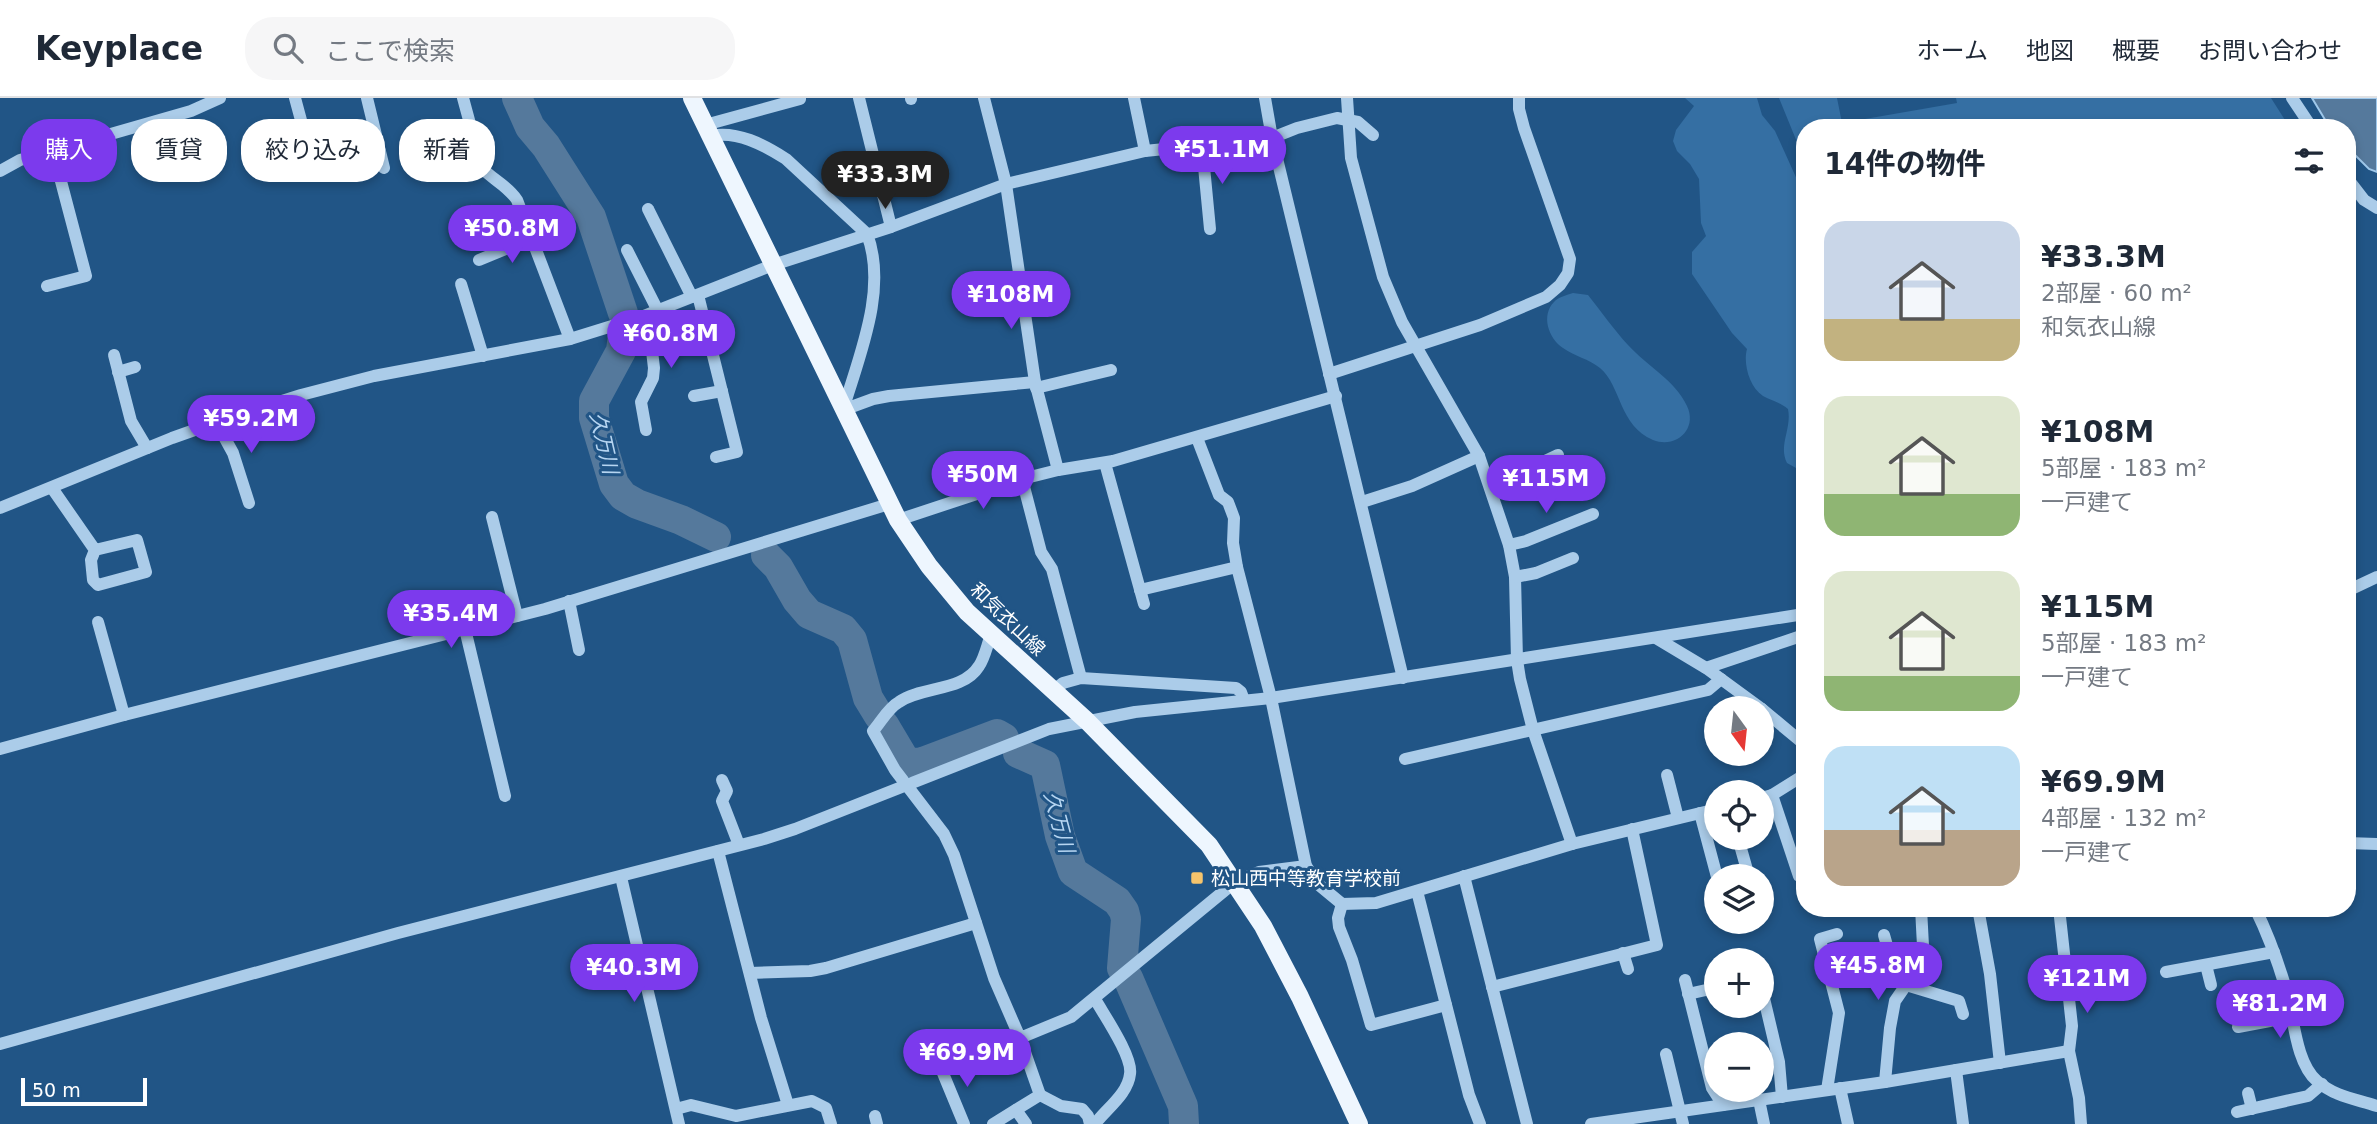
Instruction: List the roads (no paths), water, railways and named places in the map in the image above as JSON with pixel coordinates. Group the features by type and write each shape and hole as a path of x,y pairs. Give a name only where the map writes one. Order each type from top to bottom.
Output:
{"main road":[{"name":"和気衣山線","path":"692,98 898,520 929,566 967,612 1087,721 1209,845 1262,926 1300,997 1359,1124"}],"street":[{"path":"117,132 191,111 220,98"},
{"path":"295,98 301,119"},
{"path":"367,98 372,119"},
{"path":"463,98 482,168 489,176 510,189 517,200 570,339"},
{"path":"859,98 891,227"},
{"path":"984,98 1006,184 1036,385 1058,470"},
{"path":"1134,98 1145,151"},
{"path":"1265,98 1272,138 1403,678"},
{"path":"1347,98 1351,158 1376,256 1402,321 1479,456 1509,545 1515,577 1517,660 1533,730 1572,844"},
{"path":"1329,374 1480,325 1546,298 1560,285 1568,273 1570,259 1524,128 1519,98"},
{"path":"2292,98 2306,119"},
{"path":"707,130 769,102 800,99"},
{"path":"0,508 216,422 301,395 374,376 570,339 658,311 772,265 891,227 1006,184 1145,151 1272,138 1337,118 1349,119 1366,127 1373,135"},
{"path":"707,130 754,141 786,159 867,234 873,250 874,298 844,410"},
{"path":"1202,146 1210,229"},
{"path":"0,171 21,160"},
{"path":"47,286 86,276 61,182"},
{"path":"2356,190 2364,200 2377,208"},
{"path":"648,209 695,296 722,390 737,452 716,457"},
{"path":"479,260 532,238"},
{"path":"627,250 658,311"},
{"path":"461,284 483,356"},
{"path":"641,317 652,351 654,369 653,378 641,402 646,430"},
{"path":"114,355 131,421 147,448"},
{"path":"118,372 135,367"},
{"path":"844,410 889,396 1036,385 1111,370"},
{"path":"694,396 722,390"},
{"path":"898,520 1022,479 1105,463 1198,439 1336,396"},
{"path":"216,422 233,453 249,503"},
{"path":"1198,439 1220,495 1228,502 1234,518 1233,543 1237,567 1272,698 1306,866 1319,885 1342,904 1376,903 1572,844 1704,812"},
{"path":"1490,487 1558,455"},
{"path":"1362,502 1412,486 1479,456"},
{"path":"1105,463 1144,604"},
{"path":"1022,479 1041,552 1052,569 1081,678"},
{"path":"52,488 95,550"},
{"path":"0,749 517,616 889,504"},
{"path":"1509,545 1526,541 1593,514"},
{"path":"492,517 517,616"},
{"path":"137,540 146,572 98,585 93,580 91,560 95,550 137,540"},
{"path":"1515,577 1536,573 1573,558"},
{"path":"1140,590 1237,567"},
{"path":"2356,587 2377,577"},
{"path":"569,601 579,650"},
{"path":"0,1044 398,933 621,877 795,829 1049,729 1135,712 1272,698 1796,615"},
{"path":"97,622 124,715"},
{"path":"465,629 505,796"},
{"path":"991,635 979,667 966,679 916,693 897,703 873,731 906,785 944,834 954,855 994,978 1020,1038 1040,1095 1061,1106 1082,1109 1090,1124"},
{"path":"1656,638 1706,668 1744,696"},
{"path":"1706,668 1796,638"},
{"path":"1054,691 1063,683 1081,678 1236,688 1244,700"},
{"path":"1405,759 1708,690 1721,679"},
{"path":"1774,719 1796,737"},
{"path":"1667,775 1678,818"},
{"path":"722,780 727,791 722,801 739,845"},
{"path":"1774,793 1796,780"},
{"path":"1700,813 1714,864"},
{"path":"1774,814 1796,869"},
{"path":"1492,987 1657,945 1632,829"},
{"path":"2356,843 2377,844"},
{"path":"718,851 761,1018 788,1105"},
{"path":"1020,1038 1071,1017 1234,882 1259,872 1306,866"},
{"path":"1464,876 1527,1124"},
{"path":"621,877 679,1124"},
{"path":"1417,891 1469,1094 1480,1124"},
{"path":"1342,904 1338,918 1339,927 1352,960 1371,1025 1446,1005"},
{"path":"1885,1082 1895,1001 1916,969 1923,947 1922,917"},
{"path":"1980,917 1990,974 2000,1063"},
{"path":"2060,917 2072,1026 2069,1051 2079,1098 2081,1124"},
{"path":"2259,917 2287,993 2303,1058 2315,1079 2352,1100 2377,1106"},
{"path":"750,973 826,968 976,923"},
{"path":"1837,934 1820,939 1839,1013 1833,1089 1848,1124"},
{"path":"1884,935 1890,956 1916,969"},
{"path":"2166,972 2274,952"},
{"path":"1623,953 1628,969"},
{"path":"2206,965 2211,985"},
{"path":"1685,980 1712,1088 1723,1105"},
{"path":"1906,985 1959,1001 1963,1014"},
{"path":"1688,994 1704,990"},
{"path":"1095,999 1129,1060 1131,1074 1109,1111 1095,1124"},
{"path":"2238,1027 2292,1017"},
{"path":"1769,1018 1779,1062 1782,1097"},
{"path":"1774,1098 2069,1051"},
{"path":"1666,1054 1681,1117"},
{"path":"940,1066 964,1124"},
{"path":"1956,1070 1963,1124"},
{"path":"2237,1112 2308,1096 2322,1084"},
{"path":"2248,1093 2252,1109"},
{"path":"993,1124 1040,1095"},
{"path":"676,1109 691,1105 736,1116 812,1101 826,1108 831,1124"},
{"path":"1597,1123 1681,1117 1745,1102"},
{"path":"1759,1102 1764,1124"},
{"path":"1016,1110 1026,1124"}],"waterway":[{"name":"久万川","path":"517,98 530,127 546,146 591,217 623,313"},
{"name":"久万川","path":"623,334 621,351 594,401 594,418 614,484 623,496 637,504 681,520 716,537"},
{"name":"久万川","path":"766,555 778,567 797,600 809,614 843,629 852,640 868,698 879,716"},
{"name":"久万川","path":"884,725 906,762 920,763 997,734 1004,738"},
{"name":"久万川","path":"1018,753 1045,765 1060,836 1073,872 1117,901 1124,911 1126,919 1122,968"},
{"name":"久万川","path":"1128,978 1183,1106 1184,1124"}],"place":[{"name":"松山西中等教育学校前","path":"1197,878"}]}
